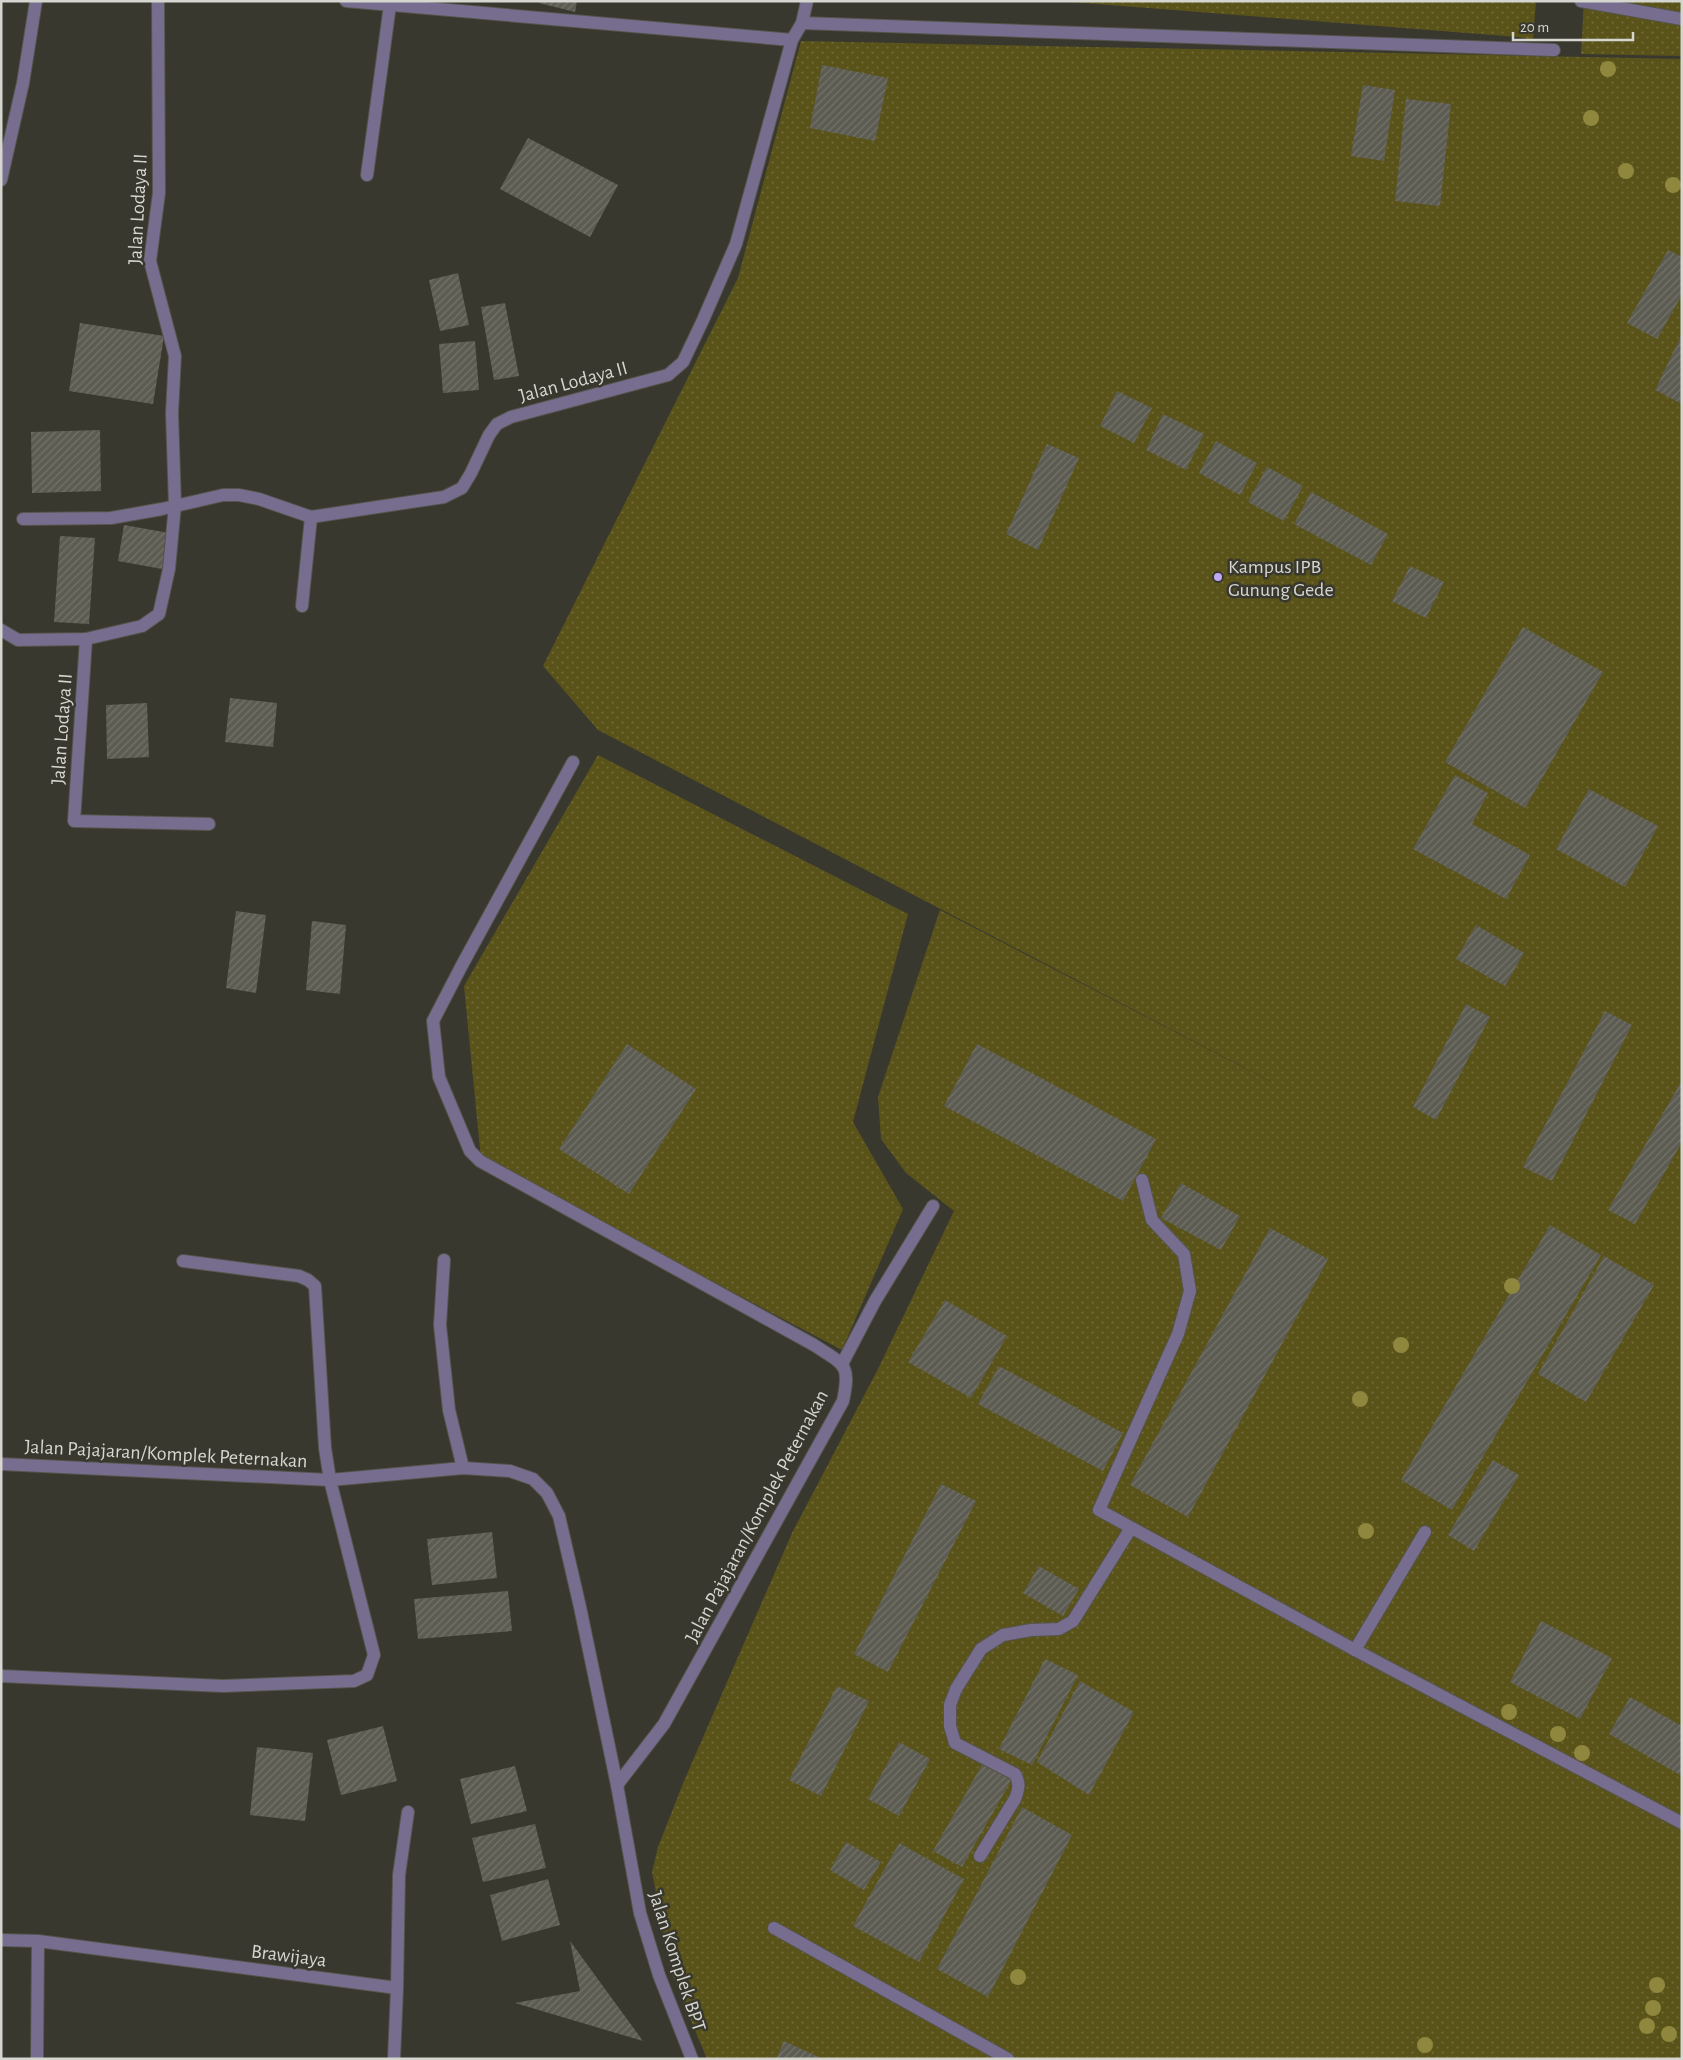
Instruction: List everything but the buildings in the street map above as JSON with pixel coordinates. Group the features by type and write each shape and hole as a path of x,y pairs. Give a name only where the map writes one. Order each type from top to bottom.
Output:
{"street":[{"path":"1,180 24,83 36,1"},
{"name":"Jalan Lodaya II","path":"1,630 18,640 86,640 142,626 159,614 169,569 175,505 172,413 175,356 150,261 159,193 158,1"},
{"path":"346,1 792,40"},
{"name":"Jalan Lodaya II","path":"175,505 223,495 240,495 311,517 444,497 462,488 489,435 497,424 511,417 668,375 683,362 736,244 792,40 802,23 807,1"},
{"path":"1581,1 1682,19"},
{"path":"367,175 390,5"},
{"path":"802,23 1554,50"},
{"path":"23,519 111,518 175,505"},
{"path":"302,606 311,517"},
{"name":"Jalan Lodaya II","path":"86,640 74,821 209,824"},
{"path":"573,762 433,1021 438,1077 470,1151 480,1161 814,1345 842,1364 875,1301 933,1206"},
{"path":"1142,1180 1152,1220 1184,1254 1190,1291 1178,1334 1099,1510 1355,1650 1682,1823"},
{"path":"444,1260 440,1325 449,1410 463,1468"},
{"name":"Jalan Pajajaran/Komplek Peternakan","path":"1,1676 223,1686 354,1681 367,1675 374,1655 330,1480 325,1448 315,1286 299,1276 183,1261"},
{"name":"Jalan Pajajaran/Komplek Peternakan","path":"617,1786 664,1724 843,1401 848,1378 842,1364"},
{"name":"Jalan Pajajaran/Komplek Peternakan","path":"1,1464 330,1480 463,1468 510,1471 533,1479 547,1493 559,1516 617,1786"},
{"path":"980,1856 1015,1798 1019,1781 1015,1774 955,1743 950,1726 950,1705 956,1689 981,1649 1003,1636 1031,1630 1059,1629 1074,1621 1131,1528"},
{"path":"1355,1650 1425,1532"},
{"name":"Jalan Komplek BPT","path":"617,1786 640,1913 659,1975 692,2059"},
{"path":"394,2059 399,1876 408,1812"},
{"path":"774,1928 1008,2059"},
{"name":"Brawijaya","path":"1,1940 38,1941 397,1988"},
{"path":"37,2059 38,1941"}],"shaded area":[{"path":"1059,1 1536,1 1533,40 1518,37"},
{"path":"1584,1 1682,1 1682,56 1581,54"},
{"path":"801,41 1682,59 1682,2059 707,2059 671,1972 652,1872 658,1847 684,1781 792,1533 878,1369 954,1211 906,1173 881,1139 878,1097 940,910 1291,1092 598,730 543,666 738,278"},
{"path":"598,755 908,914 853,1122 903,1209 842,1350 481,1159 464,986"}],"place":[{"name":"Kampus IPB Gunung Gede","path":"1218,577"}]}
